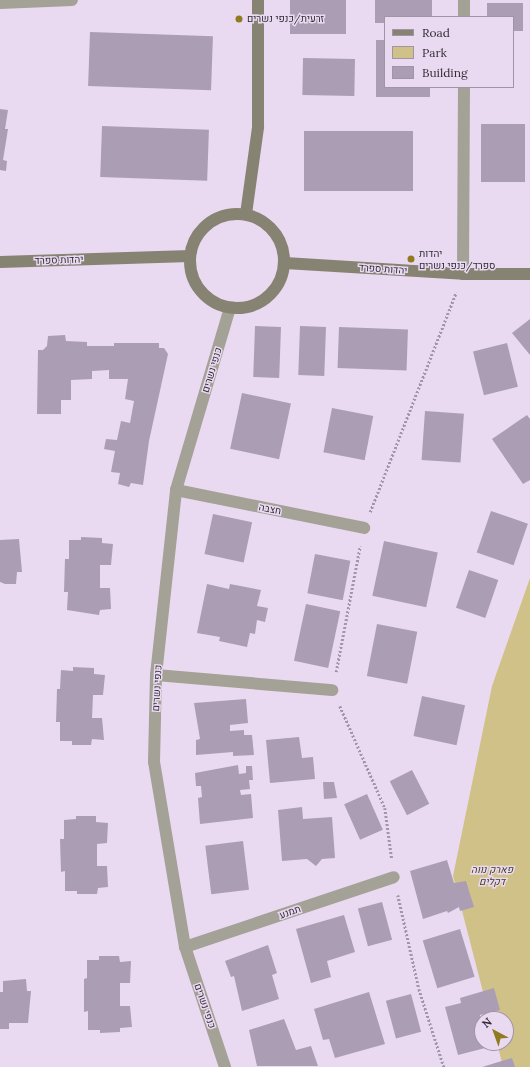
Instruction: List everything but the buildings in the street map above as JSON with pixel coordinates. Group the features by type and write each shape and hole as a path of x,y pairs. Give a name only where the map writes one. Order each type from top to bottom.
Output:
{"street":[{"path":"0,3 72,0"},
{"path":"246,214 258,127 258,0"},
{"path":"464,0 464,16"},
{"path":"463,274 464,88"},
{"path":"246,214 257,217 274,231 281,241 285,263 277,288 268,297 250,306 230,308 211,300 196,284 191,271 190,256 193,244 209,223 220,217 246,214"},
{"name":"יהדות ספרד","path":"0,262 190,256"},
{"name":"יהדות ספרד","path":"285,263 463,274 530,274"},
{"name":"כנפי נשרים","path":"225,1067 185,947 154,762 156,676 176,490 230,308"},
{"name":"חצבה","path":"176,490 364,528"},
{"path":"156,676 332,690"},
{"name":"תמנע","path":"185,947 394,876"}],"path":[{"path":"444,1067 419,989 394,876 385,808 332,690 364,528 463,274"}],"green space":[{"name":"פארק נווה דקלים","path":"530,578 530,1067 503,1067 499,1051 514,1051 514,1011 488,1011 453,876 492,686"}],"place":[{"name":"זרעית/כנפי נשרים","path":"239,19"},
{"name":"יהדות ספרד/כנפי נשרים","path":"411,259"}]}
